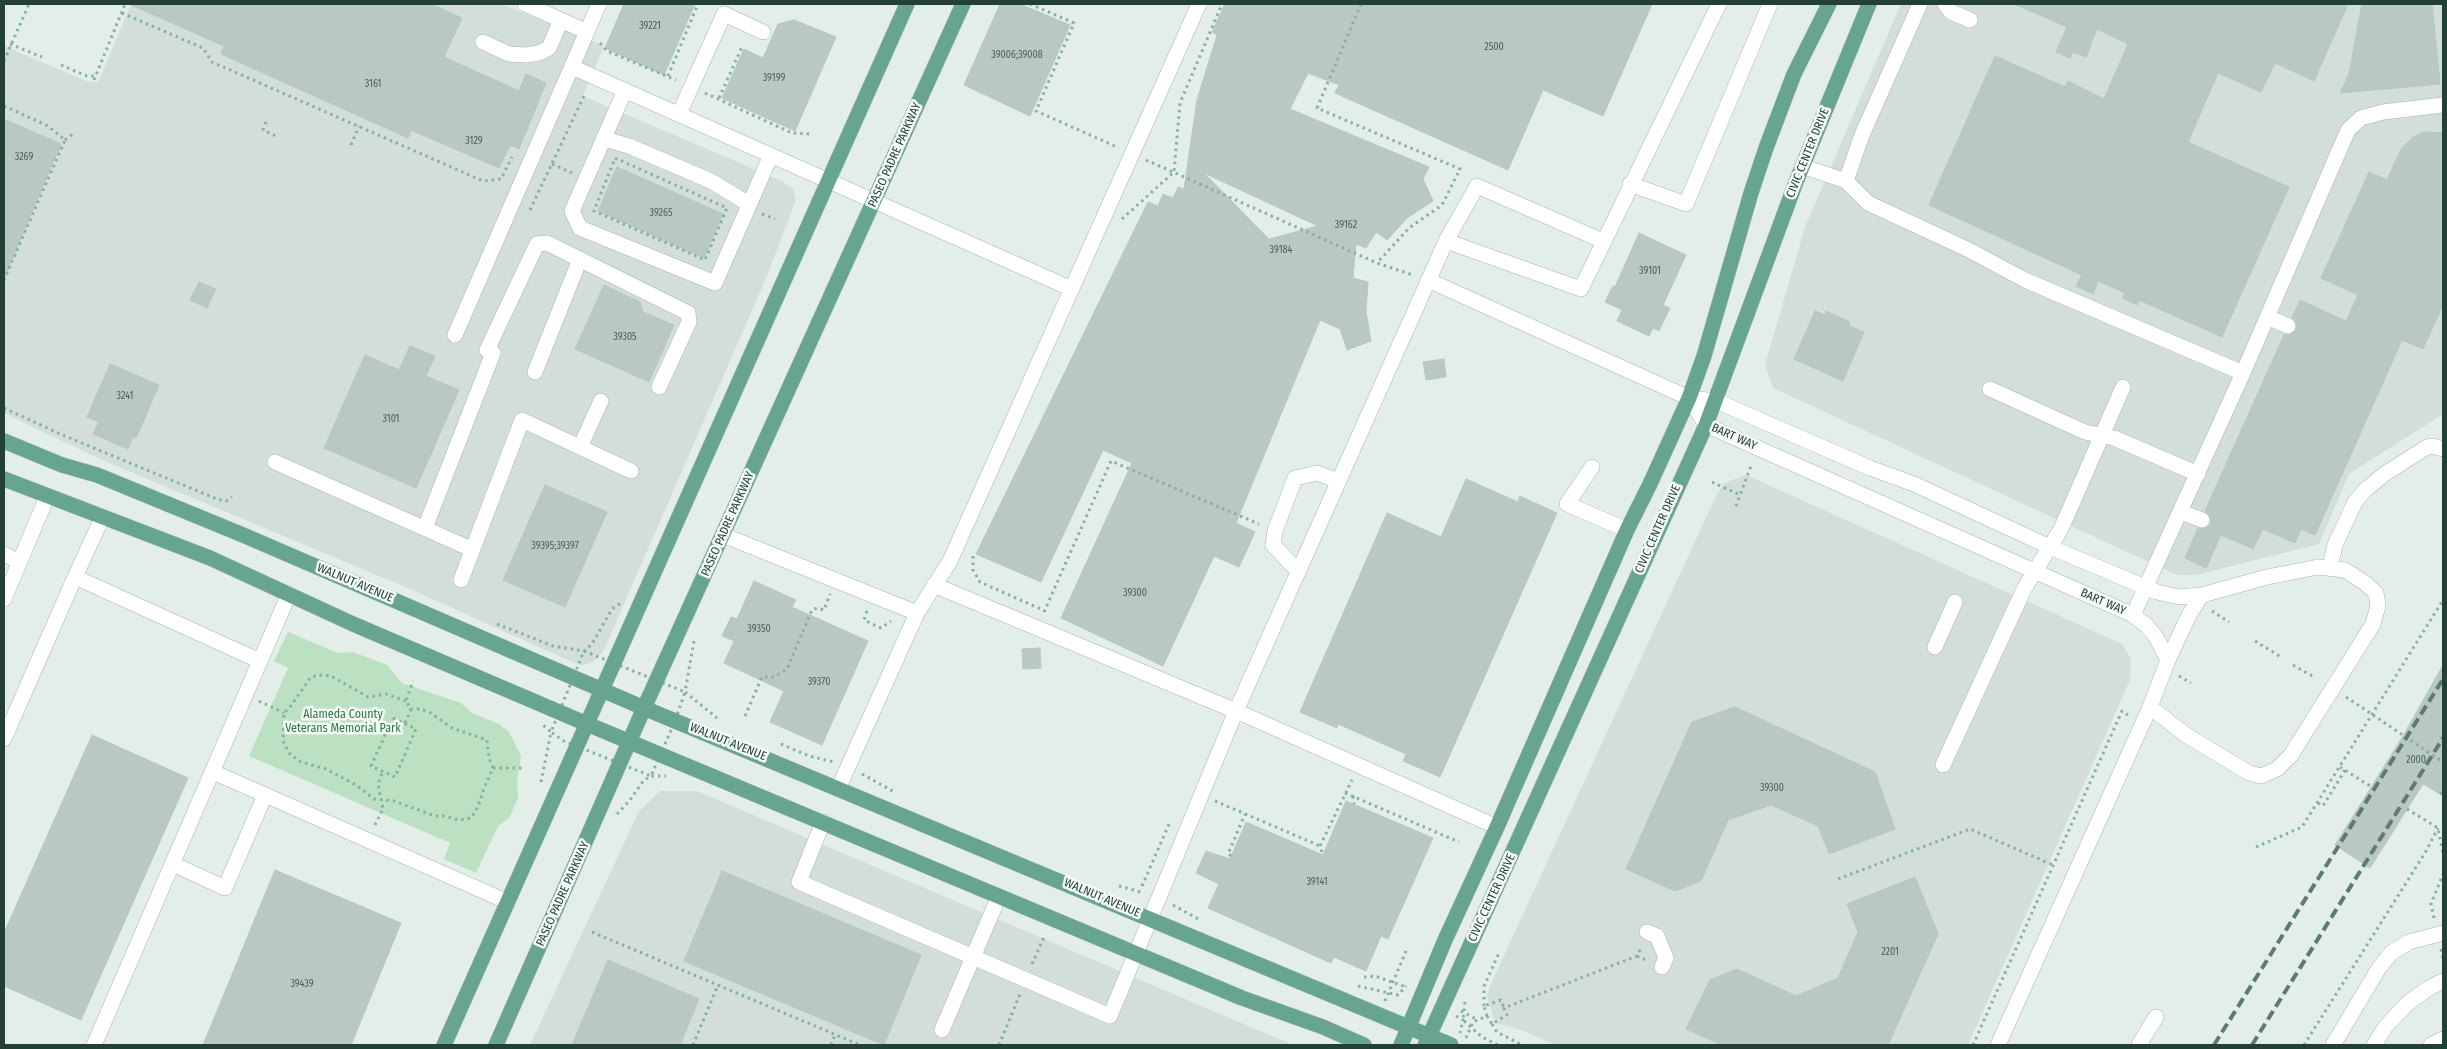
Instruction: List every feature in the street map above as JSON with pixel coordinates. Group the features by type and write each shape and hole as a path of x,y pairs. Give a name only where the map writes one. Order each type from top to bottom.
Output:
{"main road":[{"path":"444,1045 907,4"},
{"name":"PASEO PADRE PARKWAY","path":"496,1045 644,708 963,4"},
{"name":"CIVIC CENTER DRIVE","path":"1401,1045 1444,940 1497,827 1627,530 1689,398 1704,356 1751,193 1766,148 1794,74 1829,4"},
{"name":"CIVIC CENTER DRIVE","path":"1427,1041 1706,425 1802,166 1869,4"},
{"name":"WALNUT AVENUE","path":"4,441 243,535 644,708 1150,918 1408,1028 1427,1041 1451,1045"},
{"path":"4,480 210,558 587,724 1136,952 1242,998 1323,1027 1364,1045"}],"street":[{"path":"525,4 593,36"},
{"path":"455,335 572,67 593,36 600,4"},
{"path":"838,789 917,613 950,561 1199,4"},
{"path":"1446,242 1581,289 1630,184 1719,4"},
{"path":"1630,184 1686,204 1770,4"},
{"path":"1846,181 1862,135 1920,4"},
{"path":"1945,4 1951,12 1970,20"},
{"path":"679,114 724,14 763,32"},
{"path":"483,42 509,54 539,53 549,48 561,20"},
{"path":"572,67 1072,288"},
{"path":"625,90 572,211 580,228 715,283 771,155"},
{"path":"2133,615 2182,512 2348,130 2361,118 2383,112 2443,105"},
{"path":"604,139 629,146 711,181 749,204"},
{"path":"1802,166 1846,181 1868,203 1886,213 1925,228 2025,280 2243,373"},
{"path":"823,822 799,882 1110,1016 1236,711 1428,280 1446,242 1477,186 1603,241"},
{"path":"425,528 490,351 537,244 547,243 688,313 689,322 659,387"},
{"path":"535,372 580,259"},
{"path":"1428,280 1689,398"},
{"path":"2267,317 2288,326"},
{"path":"1943,766 2024,589 2061,529 2123,387"},
{"path":"1990,389 2085,432 2114,438 2198,474"},
{"name":"BART WAY","path":"1689,398 1716,401 1870,468 1914,484 2050,547 2146,588 2205,602 2267,577 2318,567 2330,567 2345,570 2376,593 2378,606 2373,624 2291,755 2277,769 2261,776 2249,773 2186,734 2150,707"},
{"name":"BART WAY","path":"1689,398 1706,425 2133,615 2146,625 2156,637 2171,666"},
{"path":"580,448 601,401"},
{"path":"461,580 471,549 522,420 631,472"},
{"path":"2330,567 2335,545 2355,502 2365,490 2386,473 2427,447 2433,446 2443,449"},
{"path":"276,462 471,549"},
{"path":"1592,467 1567,504 1627,530"},
{"path":"1298,571 1273,545 1275,531 1295,478 1317,473 1338,481"},
{"path":"4,599 47,497"},
{"path":"2182,512 2202,520"},
{"path":"4,739 102,518"},
{"path":"724,535 917,613"},
{"path":"4,554 19,562"},
{"path":"75,577 260,661"},
{"path":"934,585 1236,711 1497,827"},
{"path":"94,1045 289,594"},
{"path":"1935,646 1956,602"},
{"path":"1998,1045 2150,707 2171,666 2188,615 2205,602"},
{"path":"213,772 508,902"},
{"path":"173,864 225,888 265,795"},
{"path":"942,1030 999,896"},
{"path":"1648,932 1657,936 1666,958 1662,967"},
{"path":"2333,1045 2379,968 2391,953 2409,942 2443,933"},
{"path":"2374,1045 2386,1026 2410,1002 2428,988 2443,981"},
{"path":"2139,1045 2156,1017"},
{"path":"2431,1045 2443,1039"}],"path":[{"path":"4,62 10,44 29,4"},
{"path":"61,65 95,78 125,4"},
{"path":"668,76 698,4"},
{"path":"1030,4 1074,23 1036,111 1377,263 1428,280"},
{"path":"1121,220 1174,172 1180,103 1222,4"},
{"path":"1361,4 1317,108 1460,169 1442,204 1409,228 1377,263"},
{"path":"122,13 203,48 212,62 483,181 501,179"},
{"path":"8,33 14,35"},
{"path":"593,36 601,47 607,51 683,83"},
{"path":"10,44 42,57"},
{"path":"719,98 742,47"},
{"path":"703,92 792,133 813,134"},
{"path":"4,106 48,126 65,140"},
{"path":"266,122 263,130 276,136"},
{"path":"351,145 359,126"},
{"path":"4,280 65,140 74,134"},
{"path":"615,158 728,208 705,260 594,211 603,186 615,158"},
{"path":"552,164 575,174"},
{"path":"4,408 60,434 216,499 226,501 232,497"},
{"path":"1037,628 1111,461 1275,531"},
{"path":"1736,506 1751,466"},
{"path":"1712,482 1740,494"},
{"path":"976,548 972,558 973,570 980,582 1045,610"},
{"path":"745,716 762,677 774,677 787,669 812,610 817,608 824,610 830,593"},
{"path":"2256,847 2302,827 2443,600"},
{"path":"2205,602 2229,622"},
{"path":"577,666 584,651 592,644 612,609"},
{"path":"495,624 553,646 584,651 615,662 685,692 722,721"},
{"path":"2256,641 2281,657"},
{"path":"685,692 689,664 694,648"},
{"path":"2294,665 2314,677"},
{"path":"2171,666 2191,683"},
{"path":"319,675 331,676 368,697 386,694 406,701 411,709 429,712 452,728 487,740 489,758 493,768 478,807 471,818 459,820 435,816 394,802 374,799 356,785 326,769 301,762 289,753 283,742 284,713 311,678 319,675"},
{"path":"406,701 413,681"},
{"path":"246,695 284,713"},
{"path":"2346,697 2443,762"},
{"path":"405,723 411,709"},
{"path":"1973,1045 2122,711 2128,715"},
{"path":"393,718 405,723 416,729 395,777 371,766 393,718"},
{"path":"536,721 551,732 578,746 651,776"},
{"path":"542,776 551,732"},
{"path":"774,742 809,756 848,768 904,796"},
{"path":"2340,767 2370,786"},
{"path":"493,768 525,768"},
{"path":"2318,803 2323,806 2345,770"},
{"path":"367,840 383,809 378,784 382,771"},
{"path":"1322,852 1320,846 1353,776"},
{"path":"630,800 642,782"},
{"path":"2440,794 2443,791"},
{"path":"1345,793 1459,842"},
{"path":"1201,795 1320,846"},
{"path":"1353,796 1354,804"},
{"path":"2407,809 2438,828 2443,853"},
{"path":"1231,856 1228,854 1245,814"},
{"path":"2304,1045 2425,853 2438,828"},
{"path":"1838,879 1970,829 2053,865"},
{"path":"1114,884 1158,898 1205,922"},
{"path":"592,932 860,1045"},
{"path":"1032,965 1044,937"},
{"path":"1384,1004 1406,951"},
{"path":"1499,953 1484,986 1484,1006 1487,1016 1497,1032 1522,1045"},
{"path":"1504,1008 1632,958"},
{"path":"1364,977 1375,976 1410,988"},
{"path":"693,1045 718,985"},
{"path":"1352,985 1398,995"},
{"path":"999,1045 1020,993"},
{"path":"1484,1006 1501,1000 1507,1015 1492,1024"},
{"path":"1458,1009 1478,1020"},
{"path":"1465,1038 1472,1022 1487,1016"},
{"path":"1463,1020 1482,1037 1498,1045"},
{"path":"831,1045 835,1035"}],"shaded area":[{"path":"131,4 502,4 604,46 583,96 782,181 793,189 796,200 767,276 603,652 593,662 581,666 410,589 102,460 4,413 4,46 89,82 97,82"},
{"path":"1901,4 2443,4 2443,414 2349,474 2319,544 2196,575 2177,575 1773,388 1765,365 1805,227"},
{"path":"1746,475 2122,644 2131,659 2130,680 1968,1045 1556,1045 1521,1030 1498,1024 1493,1016 1487,996 1489,988 1716,496 1724,483"},
{"path":"660,791 697,791 1293,1045 530,1045 639,811"}],"green space":[{"name":"Alameda County Veterans Memorial Park","path":"288,632 338,653 353,652 387,665 402,683 461,703 472,713 499,724 509,732 521,756 517,781 518,798 509,818 498,826 476,873 444,859 450,843 249,756 288,668 274,661"}],"building":[{"path":"129,4 431,4 462,18 444,57 519,91 526,74 546,83 519,149 510,145 499,168 411,130 408,138 221,54 224,46"},
{"path":"624,4 695,4 664,75 605,48"},
{"path":"1000,4 1020,4 1070,25 1030,116 964,85"},
{"path":"1225,4 1652,4 1603,116 1543,90 1508,170 1335,93 1339,85 1308,73 1290,109 1429,167 1423,179 1433,201 1407,218 1387,240 1376,232 1366,248 1356,244 1353,278 1368,282 1366,312 1371,341 1347,350 1340,329 1320,320 1236,523 1255,532 1239,567 1214,556 1163,666 1061,618 1132,463 1103,450 1041,582 976,554 1148,202 1158,206 1163,194 1173,198 1178,187 1184,189 1197,100 1217,35 1212,32","holes":["1204,173 1318,226 1269,239"]},
{"path":"2014,4 2348,4 2314,81 2275,63 2261,92 2218,73 2188,142 2289,187 2222,337 2139,300 2137,305 2123,298 2125,293 2098,281 2093,294 2076,286 2082,275 1929,205 1995,56 2065,87 2068,81 2104,99 2128,44 2097,29 2086,57 2073,52 2070,58 2056,52 2067,27"},
{"path":"2362,4 2432,4 2440,84 2340,93 2349,74"},
{"path":"794,20 836,37 795,131 722,98 744,49 763,58 778,24"},
{"path":"4,119 61,144 4,278"},
{"path":"2424,132 2443,133 2443,305 2423,349 2402,340 2315,535 2301,529 2295,543 2263,529 2253,549 2221,535 2206,568 2185,558 2198,528 2204,529 2211,524 2211,518 2205,511 2284,335 2290,335 2296,330 2297,324 2292,318 2300,300 2346,321 2358,295 2321,278 2369,172 2387,180 2401,149 2413,137"},
{"path":"617,167 723,214 704,258 598,211"},
{"path":"1639,233 1686,255 1663,305 1670,308 1659,331 1653,328 1649,336 1617,321 1622,310 1605,302 1613,286 1615,287"},
{"path":"199,282 216,289 207,308 190,300"},
{"path":"604,285 640,302 643,312 674,325 649,382 575,349"},
{"path":"1815,311 1825,315 1826,311 1850,322 1849,326 1864,332 1843,381 1794,359"},
{"path":"410,346 435,356 426,376 459,390 416,488 324,448 365,355 399,370"},
{"path":"1444,359 1446,377 1426,380 1423,362"},
{"path":"110,364 159,385 136,438 133,437 128,449 93,434 99,422 87,417"},
{"path":"1466,479 1518,502 1520,496 1557,513 1440,777 1403,761 1406,754 1338,724 1337,728 1300,712 1387,513 1441,537"},
{"path":"545,485 607,512 565,607 503,580"},
{"path":"754,581 796,600 792,607 868,641 822,745 770,722 784,691 724,663 734,641 722,636 731,617 737,619"},
{"path":"1040,648 1041,668 1023,669 1022,649"},
{"path":"2443,665 2443,796 2423,784 2370,868 2335,845 2403,736"},
{"path":"1735,707 1875,772 1895,829 1829,854 1818,826 1771,805 1728,820 1701,881 1675,891 1626,869 1692,722"},
{"path":"92,735 188,778 81,1020 4,986 4,933"},
{"path":"1346,801 1433,838 1388,939 1381,936 1366,971 1334,957 1331,963 1208,908 1219,884 1196,873 1206,851 1230,859 1246,822 1323,855"},
{"path":"275,870 401,923 351,1045 203,1045"},
{"path":"722,871 921,955 884,1045 684,961"},
{"path":"1915,877 1938,934 1888,1045 1722,1045 1686,1029 1710,980 1737,969 1796,996 1838,978 1858,932 1847,904"},
{"path":"608,960 699,999 680,1045 572,1045"}],"railway":[{"path":"2214,1045 2443,679"},
{"path":"2252,1045 2443,738"}]}
